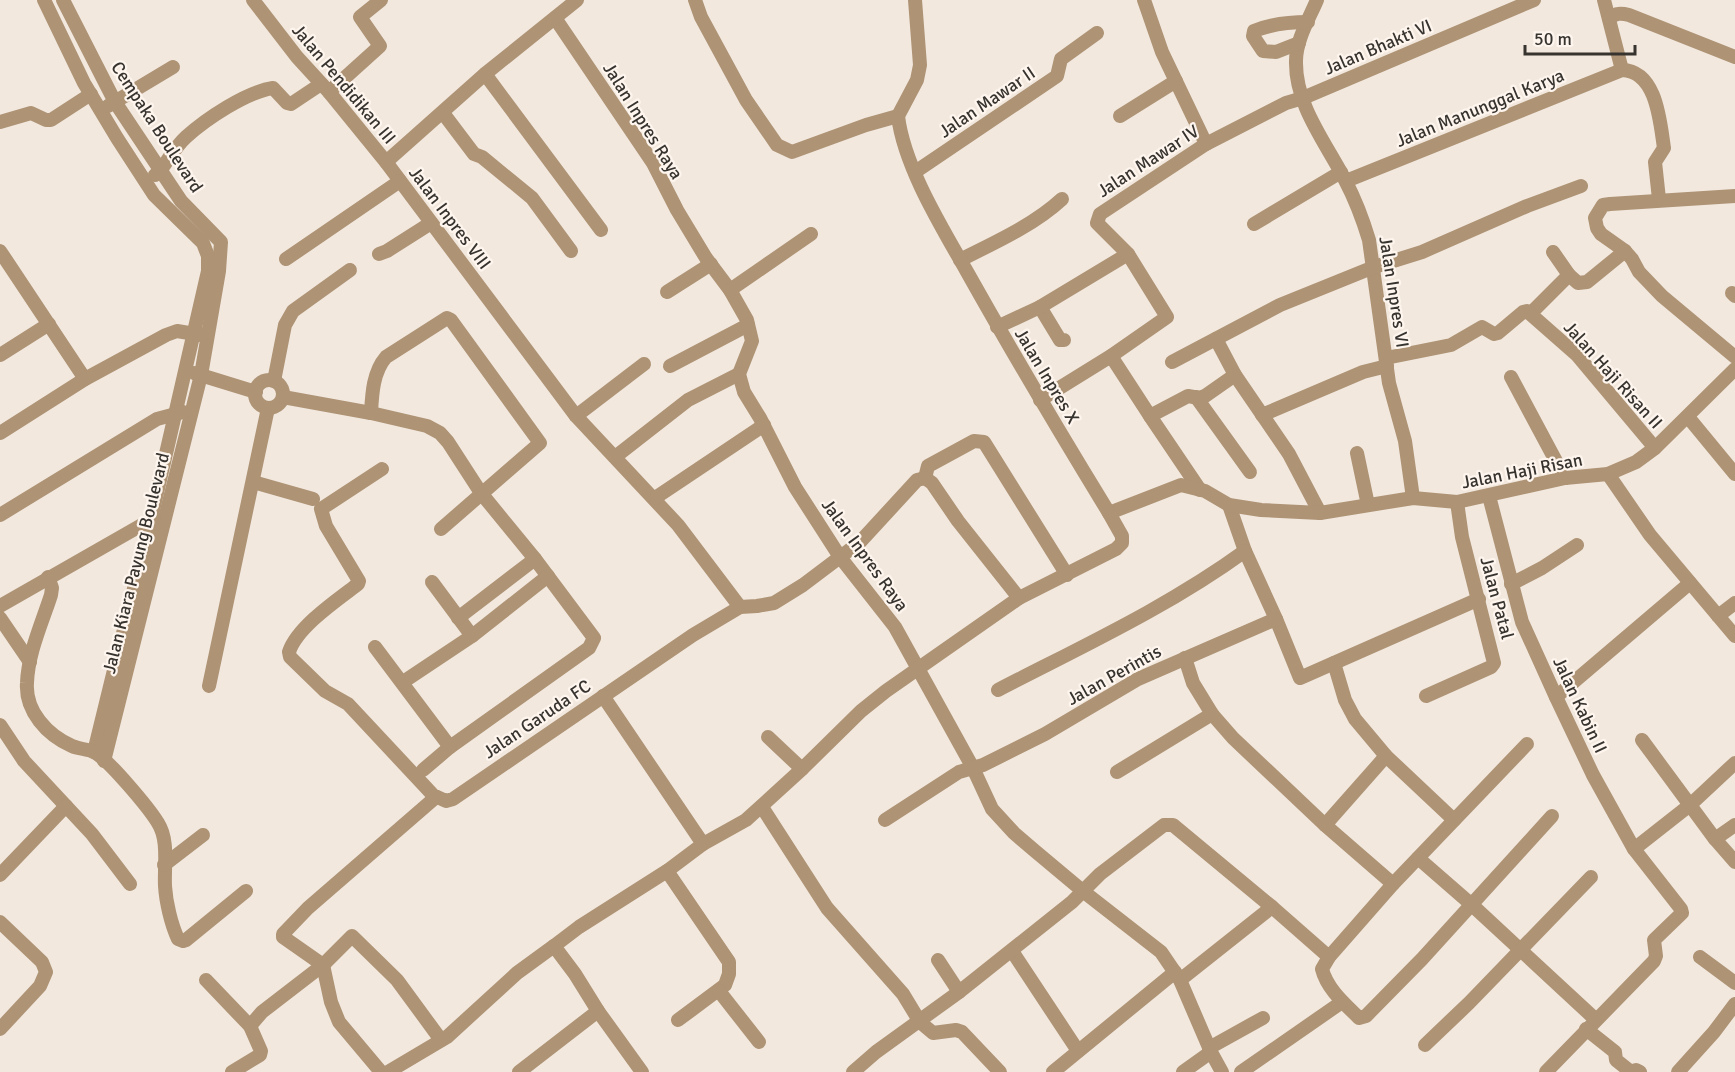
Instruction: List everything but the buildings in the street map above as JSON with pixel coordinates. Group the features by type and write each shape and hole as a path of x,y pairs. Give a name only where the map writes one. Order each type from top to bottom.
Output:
{"street":[{"name":"Jalan Kiara Payung Boulevard","path":"44,0 100,110 154,195 203,243 208,256 208,271 99,756"},
{"name":"Cempaka Boulevard","path":"63,0 115,102 160,171 181,201 221,242 219,272 201,375"},
{"name":"Jalan Pendidikan III","path":"253,0 297,57 386,162"},
{"path":"146,181 160,171 185,138 226,108 255,93 273,88 287,104 291,104 325,88 380,46 360,17 381,0"},
{"name":"Jalan Inpres VIII","path":"577,0 486,74 386,162 576,416 655,498 684,532 740,607"},
{"path":"695,0 701,17 746,100 777,145 792,152 898,116 917,80 920,65 915,0"},
{"path":"1144,0 1162,52 1206,144"},
{"name":"Jalan Inpres VI","path":"1317,0 1299,43 1296,61 1303,98 1364,224 1374,267 1376,302 1389,382 1405,441 1413,498"},
{"name":"Jalan Bhakti VI","path":"1303,98 1534,0"},
{"path":"1604,0 1622,70 1629,70 1640,77 1656,99 1664,148 1655,162 1659,199"},
{"path":"1609,18 1614,14 1629,15 1735,57"},
{"name":"Jalan Inpres Raya","path":"555,18 653,164 677,210 730,290 748,325 752,341 739,374 744,392 764,425 795,487 840,557 895,627 999,817 1014,833 1083,892 1161,952 1177,976 1222,1072"},
{"path":"1299,43 1276,52 1263,51 1253,36 1254,31 1292,22 1308,22"},
{"name":"Jalan Mawar II","path":"915,172 1058,76 1061,59 1097,33"},
{"path":"100,110 173,67"},
{"name":"Jalan Manunggal Karya","path":"1254,224 1343,177 1622,70"},
{"path":"486,74 601,230"},
{"path":"1120,116 1176,81"},
{"path":"0,122 31,113 45,120 51,120 91,94"},
{"name":"Jalan Mawar IV","path":"1128,254 1097,223 1100,214 1206,144 1286,103 1303,98"},
{"path":"443,113 474,154 482,157 532,198 571,251"},
{"name":"Jalan Inpres X","path":"388,1072 441,1041 517,973 579,927 667,871 703,844 746,820 861,711 918,669 1019,598 1116,549 1122,543 1122,536 1109,513 997,327 960,260 915,172 898,116"},
{"path":"286,259 400,181"},
{"path":"1172,362 1280,304 1374,267 1422,252 1527,206 1581,186"},
{"path":"1735,196 1659,199 1610,204 1602,207 1595,218 1596,228 1601,234 1625,251 1639,272 1662,296 1735,357"},
{"path":"960,260 1053,208 1062,199"},
{"path":"379,254 431,223"},
{"path":"730,290 811,234"},
{"path":"0,250 85,379"},
{"path":"1553,252 1569,275 1578,283 1587,282 1625,251"},
{"path":"997,327 1040,307 1128,254 1167,317 1111,356 1040,400"},
{"path":"667,292 711,264"},
{"path":"274,381 285,325 293,311 350,270"},
{"path":"0,278 13,271"},
{"path":"1262,414 1386,362 1451,345 1482,327 1494,334 1498,333 1523,312 1531,313 1569,275"},
{"path":"1040,307 1060,340 1064,340"},
{"name":"Jalan Haji Risan II","path":"1531,313 1576,355 1655,448"},
{"path":"371,413 372,394 382,362 447,318 451,320 540,443 441,529"},
{"path":"0,355 49,324"},
{"path":"670,366 748,325"},
{"path":"0,433 85,379 166,335 177,331 208,336"},
{"path":"1216,339 1235,375 1289,454 1320,513"},
{"path":"1111,356 1200,490"},
{"path":"576,416 644,364"},
{"name":"Jalan Haji Risan","path":"1109,513 1181,485 1200,490 1229,505 1261,510 1320,513 1413,498 1457,502 1565,478 1608,474 1636,462 1655,448 1735,370"},
{"path":"186,371 256,392"},
{"path":"615,457 688,400 739,374"},
{"name":"Jalan Kiara Payung Boulevard","path":"99,756 168,511 201,375"},
{"path":"1150,416 1188,396 1205,396 1235,375"},
{"path":"1511,377 1565,478"},
{"path":"266,381 274,381 283,390 283,397 275,407 268,408 261,406 256,400 256,392 259,385 266,381"},
{"path":"283,397 427,426 440,434 448,442 481,493 535,559 594,638 593,644 450,747 423,770"},
{"path":"1196,397 1250,472"},
{"path":"209,686 268,408"},
{"path":"0,515 157,419 193,411"},
{"path":"1688,417 1735,474"},
{"path":"655,498 764,425"},
{"name":"Jalan Garuda FC","path":"436,797 446,801 453,799 693,635 740,607 774,603 803,585 860,542 917,480 925,478 928,466 974,441 984,442 1066,575"},
{"path":"1357,453 1368,505"},
{"path":"381,1072 339,1022 331,1002 323,965 289,943 283,934 308,908 436,797 348,704 325,691 290,657 289,652 318,613 359,581 326,526 321,509 382,469"},
{"path":"1608,474 1650,535 1735,636"},
{"path":"925,478 932,483 958,521 1019,598"},
{"path":"253,482 313,499"},
{"name":"Jalan Kabin II","path":"1489,496 1522,622 1556,697 1593,775 1634,849 1681,909 1680,915 1654,940 1656,956 1654,961 1591,1024"},
{"name":"Jalan Patal","path":"1426,696 1491,668 1494,663 1462,537 1457,502"},
{"path":"1229,505 1245,551 1300,678 1479,599"},
{"path":"0,606 168,511"},
{"path":"1511,584 1542,568 1577,545"},
{"path":"998,690 1161,605 1245,551"},
{"path":"458,618 535,559"},
{"path":"403,682 471,636 548,576"},
{"path":"48,577 52,588 51,595 30,662 27,681 28,700 37,718 44,727 63,741 99,756 151,812 160,825 164,838 167,901 177,935 183,941 246,891"},
{"path":"432,582 471,636"},
{"path":"1556,697 1690,583"},
{"path":"1718,616 1735,603"},
{"path":"0,618 30,662"},
{"name":"Jalan Perintis","path":"885,820 959,772 973,768 1045,734 1138,679 1276,619"},
{"path":"375,647 450,747"},
{"path":"1185,658 1193,683 1212,714 1245,751 1393,884"},
{"path":"1334,663 1345,700 1354,719 1386,756 1454,820"},
{"path":"603,696 703,844"},
{"path":"1118,772 1212,714"},
{"path":"0,725 24,761 92,834 130,884"},
{"path":"768,737 802,769"},
{"path":"1642,740 1715,839 1735,862"},
{"path":"1527,744 1393,884 1329,957 1322,969 1325,979 1342,1002 1359,1018 1366,1016 1394,990 1552,816"},
{"path":"1325,825 1386,756"},
{"path":"1634,849 1690,805 1735,763"},
{"path":"0,875 66,807"},
{"path":"762,807 827,908 903,994 920,1022 933,1033 956,1030 962,1032 1000,1072"},
{"path":"853,1072 876,1052 920,1022 1012,951 1083,892 1100,874 1164,825 1173,825 1329,957"},
{"path":"1715,839 1735,825"},
{"path":"164,865 203,835"},
{"path":"1418,858 1519,949 1591,1024 1615,1052 1616,1060 1631,1072 1636,1070 1640,1072"},
{"path":"667,871 729,962 729,974 725,985 678,1020"},
{"path":"1425,1045 1591,877"},
{"path":"1053,1072 1177,976 1272,907"},
{"path":"0,922 42,962 46,972 40,986 0,1029"},
{"path":"250,1026 261,1012 323,965 349,937 354,937 397,980 441,1041"},
{"path":"554,946 641,1072"},
{"path":"1012,951 1078,1051"},
{"path":"1700,957 1735,983"},
{"path":"938,960 959,992"},
{"path":"206,980 250,1026 261,1053 232,1072"},
{"path":"719,991 759,1042"},
{"path":"1241,1072 1342,1002"},
{"path":"1678,1072 1714,1032 1735,1004"},
{"path":"519,1072 598,1011"},
{"path":"1183,1072 1210,1050 1263,1018"},
{"path":"1546,1072 1591,1024"}]}
